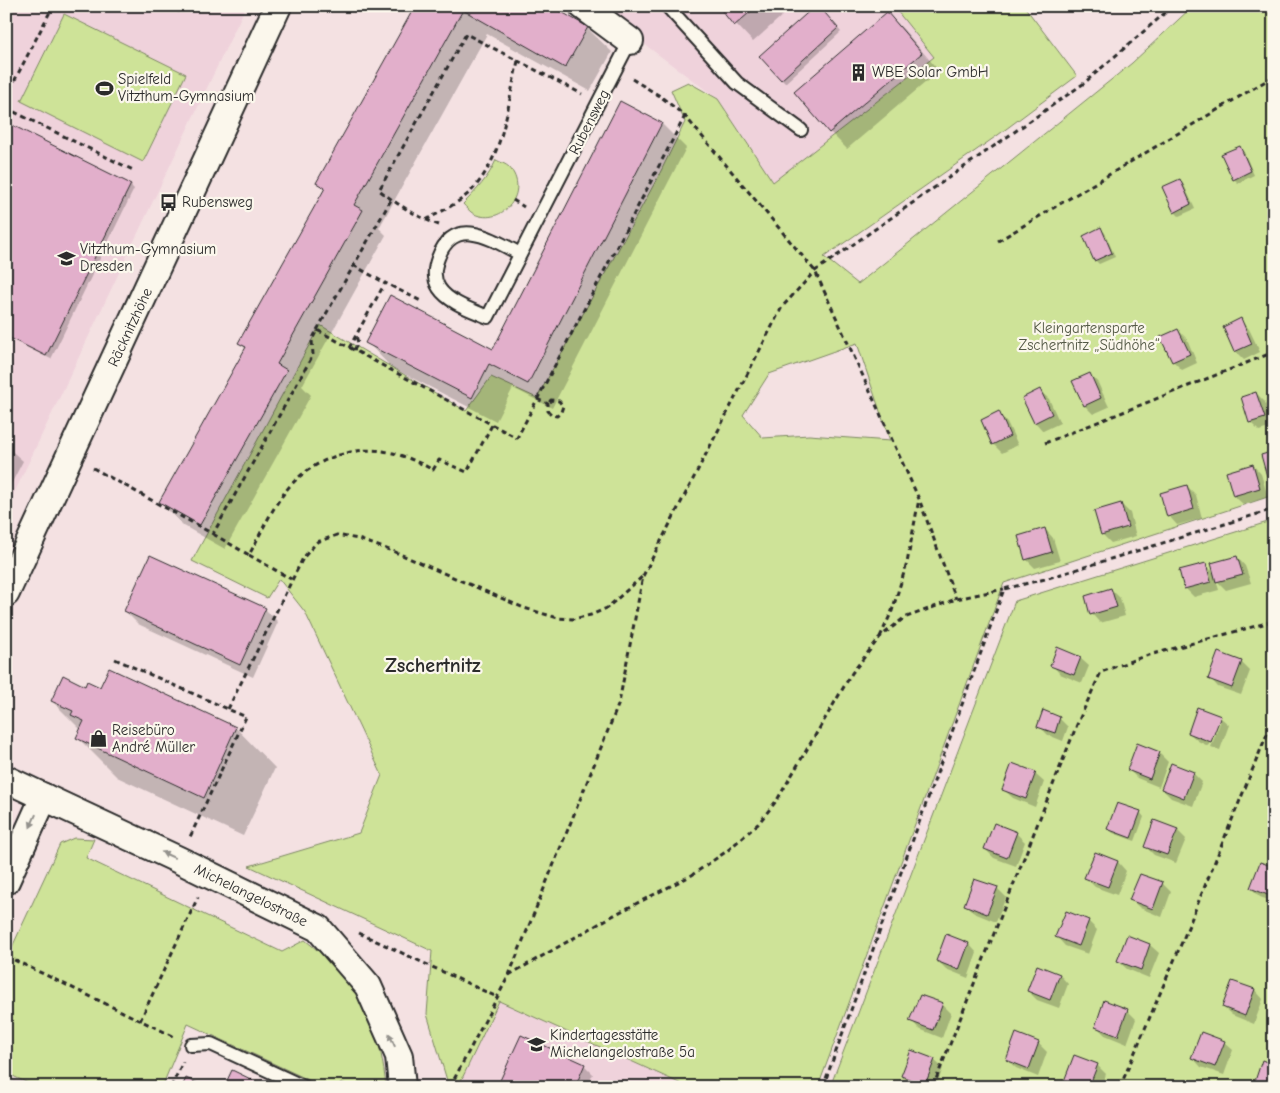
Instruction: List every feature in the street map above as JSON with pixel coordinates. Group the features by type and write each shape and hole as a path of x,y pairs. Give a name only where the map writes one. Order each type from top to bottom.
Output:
{"street":[{"name":"Räcknitzhöhe","path":"6,593 278,6"},
{"name":"Rubensweg","path":"584,6 630,41"},
{"name":"Michelangelostraße","path":"6,779 318,928 368,986 399,1056 402,1087"},
{"path":"6,881 44,797"}],"lane":[{"path":"667,6 737,83 801,130"},
{"name":"Rubensweg","path":"460,234 445,242 435,266 434,277 440,289 451,299 488,318 630,41"},
{"path":"460,234 472,233 487,236 520,254"},
{"path":"191,1045 211,1044 304,1087"}],"path":[{"path":"6,97 53,6"},
{"path":"151,6 179,11 182,6"},
{"path":"450,1087 509,975 619,703 644,576 782,308 815,271 1083,84 1173,6"},
{"path":"460,234 426,220 391,200 379,190 466,34 598,103"},
{"path":"426,220 443,211 468,193 485,174 500,142 518,61"},
{"path":"625,75 660,96 685,116 815,271 919,499 956,599"},
{"path":"998,241 1274,76"},
{"path":"6,108 135,171"},
{"path":"317,330 517,438 685,116"},
{"path":"213,534 313,355 312,340 317,330 391,200"},
{"path":"353,265 385,282"},
{"path":"350,348 356,335 358,343 354,350"},
{"path":"1044,443 1274,352"},
{"path":"537,399 548,404"},
{"path":"551,400 559,401 563,406 561,412 557,416 552,415 548,412 548,404 551,400"},
{"path":"249,555 283,494 300,476 316,465 352,452 382,451 404,456 433,470 439,460 468,472 492,425"},
{"path":"71,455 291,579"},
{"path":"880,637 892,611 907,563 919,499"},
{"path":"509,975 616,914 692,876 727,852 758,824 777,800 852,672 880,637 904,618 956,599 1045,579 1274,509"},
{"path":"228,709 303,558 317,542 337,534 395,552 524,608 558,618 591,615 607,608 644,576"},
{"path":"823,1087 1004,589"},
{"path":"933,1087 1078,722 1100,672 1142,657 1274,621"},
{"path":"115,659 246,717 179,860"},
{"path":"1120,1087 1182,942 1274,717"},
{"path":"140,1021 199,895"},
{"path":"318,928 357,932 497,998"},
{"path":"6,956 191,1045 171,1087"}],"shaded area":[{"name":"Vitzthum-Gymnasium Dresden","path":"6,6 246,6 6,510"},
{"path":"607,6 893,6 998,135 823,257 718,99 648,47"},
{"name":"Kindertagesstätte Michelangelostraße 5a","path":"499,1001 688,1087 458,1087"}],"green space":[{"name":"Kleingartensparte Zschertnitz „Südhöhe“","path":"893,6 1024,6 1077,76 998,135 824,257 858,284 1132,63 1193,6 1274,6 1274,495 1004,583 818,1087 688,1087 499,1001 458,1087 449,1087 427,1014 432,951 249,866 359,833 382,775 305,612 279,579 267,598 192,561 320,325 466,411 491,377 537,398 658,177 685,122 671,90 688,82 718,99 773,182 934,57","holes":["857,343 890,441 809,435 763,438 743,415 769,374"]},
{"name":"Spielfeld Vitzthum-Gymnasium","path":"64,14 186,74 143,162 21,101"},
{"path":"496,160 509,167 515,176 517,186 515,196 511,204 504,211 495,216 485,217 474,214 463,204 486,178"},
{"path":"1274,520 1274,1087 830,1087 1015,601"},
{"path":"74,838 94,839 86,858 282,952 305,940 337,968 358,995 366,1009 381,1053 386,1087 351,1087 341,1082 339,1087 324,1087 188,1024 162,1087 37,1087 6,1073 6,960 60,844"}],"building":[{"path":"415,6 551,6 588,27 565,68 463,10 354,205 363,210 277,364 287,370 200,525 159,502 246,347 238,343 325,188 316,183"},
{"path":"718,6 757,6 734,26"},
{"path":"815,6 819,6 838,28 781,80 759,56"},
{"name":"WBE Solar GmbH","path":"887,12 922,53 829,133 794,92"},
{"path":"620,101 662,123 528,384 489,364 472,398 365,343 390,295 493,349"},
{"path":"6,122 131,184 46,356 6,336"},
{"path":"1240,146 1251,171 1233,180 1221,154"},
{"path":"1180,179 1191,204 1174,213 1162,187"},
{"path":"1101,227 1112,253 1094,261 1083,236"},
{"path":"1241,318 1252,344 1234,352 1223,327"},
{"path":"1178,329 1190,354 1172,362 1160,337"},
{"path":"1090,373 1101,398 1084,406 1072,381"},
{"path":"1040,389 1052,414 1034,423 1022,398"},
{"path":"1256,392 1265,418 1249,423 1241,397"},
{"path":"999,411 1010,436 992,445 981,420"},
{"path":"1274,451 1274,478 1268,480 1261,455"},
{"path":"1253,464 1260,488 1233,496 1226,472"},
{"path":"1187,485 1194,509 1167,517 1160,493"},
{"path":"1121,503 1128,527 1101,535 1094,511"},
{"path":"1045,528 1052,552 1025,560 1018,536"},
{"path":"150,555 266,608 240,665 124,611"},
{"path":"1237,556 1243,575 1216,582 1211,563"},
{"path":"1206,563 1211,582 1184,589 1179,570"},
{"path":"1111,588 1117,607 1090,615 1085,596"},
{"path":"1057,647 1081,657 1074,675 1050,666"},
{"path":"1218,652 1242,661 1232,688 1208,679"},
{"path":"109,668 236,727 204,798 76,738 84,721 71,715 73,711 51,701 63,675 85,686 87,681 100,687"},
{"path":"1197,707 1221,716 1211,742 1188,733"},
{"path":"1043,710 1060,717 1055,733 1037,727"},
{"path":"1137,743 1160,752 1150,779 1127,770"},
{"path":"1012,763 1036,772 1026,799 1002,790"},
{"path":"1171,763 1194,772 1184,798 1161,789"},
{"path":"1117,803 1141,811 1131,838 1107,829"},
{"path":"1154,820 1178,829 1167,855 1144,847"},
{"path":"994,823 1017,832 1007,858 984,849"},
{"path":"1095,852 1118,861 1108,887 1084,878"},
{"path":"1260,862 1274,867 1273,897 1250,888"},
{"path":"1140,874 1163,882 1153,909 1129,900"},
{"path":"974,879 998,887 987,914 964,905"},
{"path":"1066,911 1089,920 1079,946 1055,937"},
{"path":"946,934 969,943 959,970 936,961"},
{"path":"1127,935 1150,944 1141,970 1117,961"},
{"path":"1037,965 1060,974 1050,1000 1027,991"},
{"path":"1232,981 1255,989 1245,1016 1222,1007"},
{"path":"920,995 943,1003 933,1030 909,1021"},
{"path":"1104,1000 1128,1009 1118,1036 1095,1027"},
{"path":"1201,1032 1225,1041 1215,1067 1191,1058"},
{"path":"1016,1033 1039,1042 1029,1069 1006,1060"},
{"path":"521,1035 585,1064 575,1087 497,1087"},
{"path":"911,1050 935,1059 925,1085 901,1076"},
{"path":"1074,1055 1098,1064 1089,1087 1078,1087 1064,1081"},
{"path":"1262,1060 1274,1065 1274,1087 1253,1087"},
{"path":"232,1070 267,1087 224,1087"},
{"path":"186,1078 205,1087 182,1087"}],"place":[{"name":"WBE Solar GmbH","path":"858,72"},
{"name":"Spielfeld Vitzthum-Gymnasium","path":"104,88"},
{"name":"Rubensweg","path":"168,202"},
{"name":"Vitzthum-Gymnasium Dresden","path":"66,258"},
{"name":"Reisebüro André Müller","path":"98,739"},
{"name":"Kindertagesstätte Michelangelostraße 5a","path":"536,1044"}],"district":[{"name":"Zschertnitz","path":"433,665"}]}
